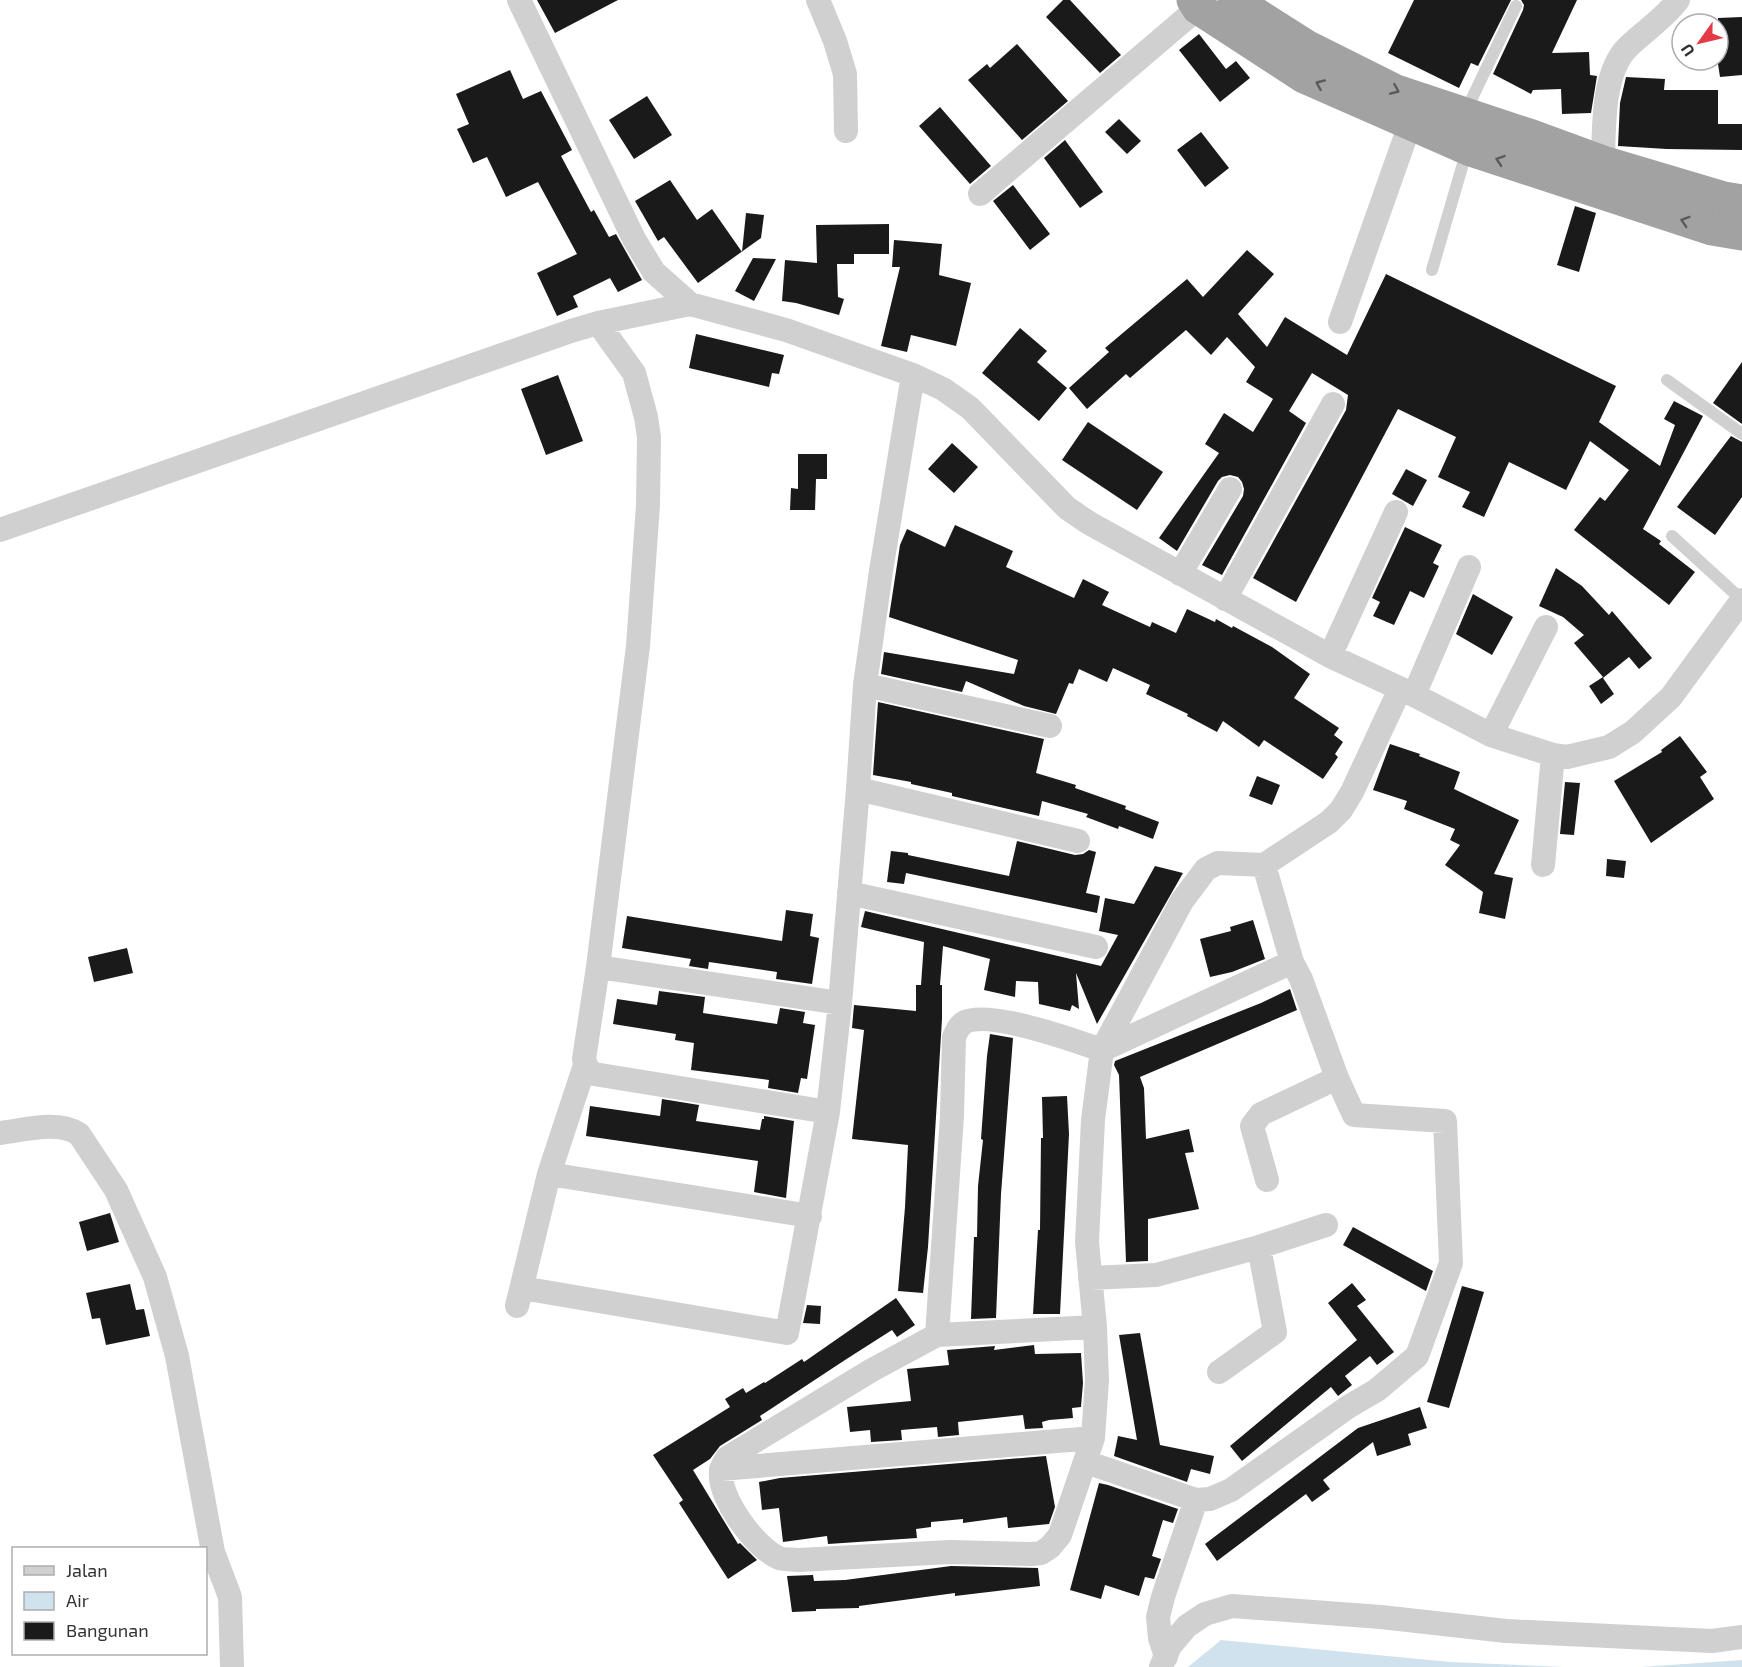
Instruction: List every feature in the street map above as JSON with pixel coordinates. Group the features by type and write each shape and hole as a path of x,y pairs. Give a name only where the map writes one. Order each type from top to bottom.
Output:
{"highway":[{"path":"1234,0 1306,46 1396,92 1603,162 1724,198 1742,201"},
{"path":"1195,4 1304,77 1468,149 1712,229 1742,234"}],"street":[{"path":"519,0 634,239 654,272 690,304 786,330 913,375 943,389 970,408 1067,508 1089,524 1330,656 1491,735 1553,755 1575,755 1609,747 1633,732 1671,697 1742,600"},
{"path":"818,0 836,41 845,74 846,131"},
{"path":"1603,162 1605,115 1615,65 1626,48 1657,23 1678,0"},
{"path":"980,194 1195,4"},
{"path":"1340,322 1410,124"},
{"path":"0,530 571,331 598,323 690,304"},
{"path":"598,323 634,373 647,427 648,505 638,646 585,1065 588,1070 600,1076 828,1112"},
{"path":"585,1065 549,1174 519,1297 787,1333 828,1112 840,1003 865,685 913,375"},
{"path":"1225,599 1333,404"},
{"path":"1180,574 1230,489"},
{"path":"1330,656 1395,512"},
{"path":"1095,1327 937,1335 872,1370 727,1458 721,1469 723,1488 734,1510 755,1541 781,1559 950,1552 1041,1553 1050,1547 1060,1535 1093,1438 1097,1380 1095,1327 1087,1242 1093,1120 1102,1050 1182,901 1206,869 1218,863 1264,865 1329,822 1341,810 1407,692 1469,567"},
{"path":"1491,735 1546,627"},
{"path":"865,685 1050,726"},
{"path":"1543,865 1553,755"},
{"path":"858,789 1078,841"},
{"path":"1086,1462 1196,1500 1210,1499 1231,1490 1348,1407 1377,1390 1417,1356 1451,1263 1445,1121 1354,1115 1337,1078 1301,979 1292,962 1264,865"},
{"path":"849,893 1095,947"},
{"path":"937,1335 952,1116 954,1037 959,1027 966,1022 978,1019 1004,1022 1043,1030 1102,1050 1292,962"},
{"path":"598,967 840,1003"},
{"path":"1266,1180 1252,1126 1261,1114 1337,1078"},
{"path":"0,1133 55,1126 71,1128 80,1134 116,1190 155,1277 177,1356 213,1552 230,1597 232,1667"},
{"path":"549,1174 810,1216"},
{"path":"1090,1278 1156,1275 1326,1226"},
{"path":"1219,1372 1275,1332 1259,1247"},
{"path":"721,1469 1093,1438"},
{"path":"1163,1662 1158,1617 1196,1500"},
{"path":"1163,1662 1170,1646 1187,1626 1205,1614 1232,1606 1381,1617 1506,1631 1712,1641 1742,1637"}],"lane":[{"path":"1464,114 1516,6"},
{"path":"1432,270 1468,149"},
{"path":"1667,380 1742,434"},
{"path":"1672,536 1742,600"}],"water":[{"path":"1221,1640 1450,1662 1564,1667 1188,1667"},
{"path":"1742,1660 1742,1667 1641,1667"}],"building":[{"path":"537,0 618,0 555,33"},
{"path":"1063,0 1070,0 1121,55 1100,73 1046,17"},
{"path":"1414,0 1511,0 1478,66 1471,63 1459,88 1388,53"},
{"path":"1521,0 1577,0 1552,53 1589,52 1590,75 1597,76 1591,113 1562,114 1561,89 1533,90 1531,94 1493,74 1523,10 1524,5"},
{"path":"1742,17 1742,75 1720,77 1719,72 1730,72 1730,18"},
{"path":"1199,34 1226,69 1236,61 1250,78 1220,102 1179,50"},
{"path":"1017,44 1068,101 1022,140 968,80 987,64 990,68"},
{"path":"510,70 523,99 541,91 572,150 561,156 591,212 594,210 609,237 616,234 642,280 618,292 610,278 573,296 578,307 557,316 537,273 577,254 538,182 506,197 487,157 473,163 457,129 469,124 456,94"},
{"path":"1626,77 1665,79 1664,90 1718,90 1718,124 1742,124 1742,150 1618,146 1620,103"},
{"path":"647,96 672,135 634,159 609,120"},
{"path":"940,107 991,166 970,184 919,126"},
{"path":"1119,119 1141,141 1127,154 1105,132"},
{"path":"1201,132 1229,168 1205,187 1177,150"},
{"path":"1065,140 1103,192 1080,208 1044,158"},
{"path":"670,180 697,220 712,209 742,252 698,283 664,237 658,241 635,201"},
{"path":"1013,185 1050,234 1030,250 993,201"},
{"path":"1575,206 1596,213 1579,272 1557,265"},
{"path":"746,213 764,215 761,238 742,252"},
{"path":"889,224 889,254 854,254 854,264 837,264 838,297 844,299 839,315 782,301 785,260 817,263 816,225"},
{"path":"894,240 942,244 939,275 971,283 956,346 911,335 907,352 881,346 900,267 892,267"},
{"path":"1247,250 1274,274 1238,314 1267,347 1285,317 1347,355 1386,274 1616,386 1599,422 1660,466 1675,425 1664,419 1674,401 1703,416 1643,529 1661,541 1659,544 1695,572 1669,605 1574,530 1600,497 1605,501 1629,470 1590,441 1566,490 1509,462 1484,517 1462,507 1470,492 1438,477 1456,437 1398,409 1296,602 1253,578 1346,410 1348,395 1312,373 1289,411 1306,423 1222,575 1202,565 1243,496 1244,489 1238,477 1230,475 1218,481 1177,551 1159,538 1219,453 1205,444 1224,413 1253,432 1273,399 1246,382 1255,367 1227,337 1211,355 1186,330 1130,378 1126,374 1087,409 1069,388 1109,352 1105,348 1187,279 1203,297"},
{"path":"753,258 776,259 754,301 735,291"},
{"path":"1020,328 1047,351 1037,362 1067,388 1039,421 982,373"},
{"path":"696,334 784,355 779,374 772,373 769,387 689,368"},
{"path":"1742,362 1742,424 1713,403"},
{"path":"558,375 583,441 546,455 521,389"},
{"path":"1088,422 1163,472 1137,510 1062,460"},
{"path":"1731,436 1742,442 1742,497 1715,535 1677,507"},
{"path":"952,443 978,467 954,493 928,469"},
{"path":"798,454 827,454 827,479 816,479 815,510 790,510 791,488 798,489"},
{"path":"1406,469 1427,480 1413,506 1392,494"},
{"path":"955,525 1013,551 1006,567 1074,598 1083,579 1109,592 1102,605 1150,627 1152,622 1176,633 1187,609 1215,622 1216,619 1232,628 1233,626 1272,647 1310,674 1294,698 1339,728 1334,735 1343,742 1335,754 1338,757 1323,779 1264,740 1259,747 1223,721 1217,732 1187,716 1188,714 1146,694 1150,685 1113,668 1107,682 1079,669 1073,684 1069,683 1056,714 1024,706 966,681 962,692 881,674 884,652 1014,674 1018,660 889,617 900,545 907,529 945,547"},
{"path":"1405,527 1442,545 1433,563 1439,566 1424,598 1410,591 1394,625 1373,616 1380,602 1372,598"},
{"path":"1556,568 1582,586 1609,615 1612,611 1652,658 1639,669 1629,657 1603,678 1614,694 1601,704 1589,686 1603,677 1574,643 1584,635 1563,617 1539,606"},
{"path":"1473,594 1513,617 1492,655 1456,634"},
{"path":"878,702 1044,739 1036,773 1076,785 1075,788 1126,806 1125,809 1159,822 1153,839 1086,817 1088,814 1042,801 1039,816 952,796 952,793 911,784 911,782 873,775"},
{"path":"1680,736 1707,772 1700,777 1714,799 1651,843 1614,781 1662,752 1661,750"},
{"path":"1390,744 1420,754 1419,756 1460,772 1454,789 1519,820 1494,874 1513,878 1505,919 1479,913 1483,892 1445,865 1460,845 1450,840 1455,829 1404,809 1407,801 1373,790"},
{"path":"1257,776 1280,785 1272,805 1249,796"},
{"path":"1565,782 1580,783 1574,835 1560,834"},
{"path":"1017,841 1075,855 1089,850 1096,852 1086,893 1100,896 1097,913 906,873 904,884 887,882 891,851 1009,876"},
{"path":"1607,859 1626,861 1624,878 1606,876"},
{"path":"1155,866 1183,873 1097,1024 1076,973 1079,1009 1072,1005 1070,1011 1039,1004 1038,982 1016,981 1015,997 984,990 990,959 943,946 940,985 942,985 942,1019 928,1247 923,1293 898,1291 908,1145 852,1139 864,1030 852,1028 854,1005 916,1011 916,985 921,985 924,942 861,927 865,911 1101,966 1118,935 1099,931 1105,898 1134,904"},
{"path":"786,910 813,914 810,936 819,938 812,984 776,979 777,972 709,962 708,969 689,966 691,959 622,948 627,916 782,941"},
{"path":"1253,920 1265,959 1232,972 1210,977 1200,939 1231,931 1230,927"},
{"path":"127,948 133,973 94,982 88,957"},
{"path":"1290,989 1297,1010 1140,1077 1144,1088 1146,1139 1189,1129 1194,1152 1185,1153 1199,1209 1148,1219 1148,1261 1126,1262 1119,1075 1114,1065 1115,1061 1261,1003"},
{"path":"659,991 705,997 703,1013 777,1024 780,1008 805,1012 803,1023 815,1025 807,1079 801,1078 798,1093 768,1088 769,1080 691,1070 694,1043 675,1040 676,1034 613,1024 617,999 657,1005"},
{"path":"990,1034 1013,1038 1001,1194 996,1318 971,1319 974,1237 977,1237 978,1186 983,1140 981,1139"},
{"path":"1067,1096 1069,1134 1060,1314 1033,1314 1038,1230 1040,1230 1042,1097"},
{"path":"662,1099 699,1105 696,1121 760,1130 764,1116 794,1121 786,1198 754,1192 758,1161 586,1136 590,1106 660,1116"},
{"path":"110,1213 119,1242 87,1251 79,1222"},
{"path":"1353,1227 1433,1271 1426,1291 1343,1245"},
{"path":"1352,1283 1366,1300 1357,1306 1394,1352 1377,1365 1370,1356 1345,1376 1352,1385 1338,1396 1331,1387 1242,1461 1230,1446 1357,1340 1328,1303"},
{"path":"130,1284 136,1310 144,1309 150,1336 106,1345 100,1318 92,1319 86,1293"},
{"path":"1462,1286 1484,1292 1449,1408 1427,1402"},
{"path":"896,1298 915,1325 897,1337 892,1330 845,1360 760,1416 762,1420 720,1446 710,1459 693,1470 738,1544 740,1543 757,1560 728,1579 679,1503 683,1500 653,1455 730,1407 725,1399 743,1388 746,1393 802,1359 804,1362"},
{"path":"807,1305 821,1306 820,1324 803,1323"},
{"path":"1140,1333 1160,1445 1214,1456 1210,1474 1191,1469 1187,1482 1114,1456 1118,1436 1137,1440 1119,1335"},
{"path":"1034,1345 1035,1354 1081,1353 1083,1383 1081,1407 1072,1408 1073,1418 1049,1420 1042,1422 1043,1428 1025,1429 1023,1415 958,1422 959,1435 938,1437 937,1427 901,1430 902,1440 871,1442 870,1430 850,1432 847,1407 911,1401 907,1369 949,1365 947,1350 995,1346 994,1350"},
{"path":"1420,1407 1427,1428 1408,1434 1411,1445 1377,1456 1373,1442 1323,1480 1330,1489 1312,1502 1306,1494 1217,1561 1205,1544 1358,1428"},
{"path":"1046,1456 1055,1507 1049,1524 1008,1528 1007,1517 963,1523 963,1519 931,1522 931,1527 916,1529 917,1538 828,1544 827,1536 783,1542 779,1508 762,1510 759,1482 780,1478"},
{"path":"1099,1483 1178,1509 1173,1523 1163,1520 1152,1556 1161,1559 1154,1579 1145,1577 1139,1596 1105,1585 1101,1599 1070,1590"},
{"path":"951,1566 1038,1568 1040,1586 955,1596 955,1593 859,1606 859,1608 792,1612 787,1576 813,1575 814,1581 845,1580"}]}
